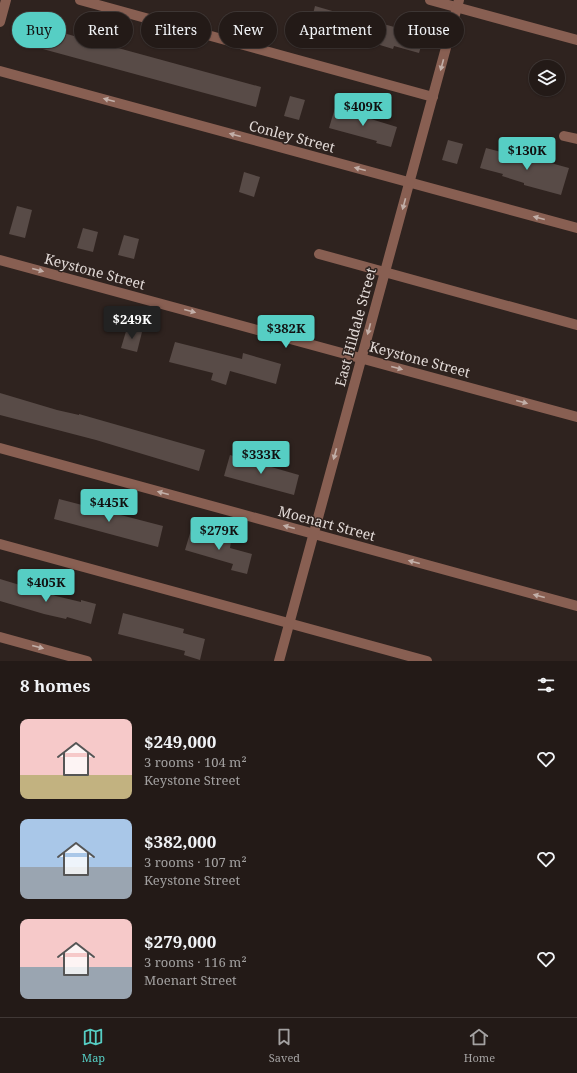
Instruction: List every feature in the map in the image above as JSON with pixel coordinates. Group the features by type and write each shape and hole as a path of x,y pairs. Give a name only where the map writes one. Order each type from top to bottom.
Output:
{"street":[{"path":"0,22 6,0"},
{"path":"80,0 433,97"},
{"path":"430,0 458,4 577,40"},
{"name":"East Hildale Street","path":"279,661 458,4"},
{"name":"Conley Street","path":"0,71 577,228"},
{"path":"564,136 577,139"},
{"path":"319,254 577,325"},
{"name":"Keystone Street","path":"0,260 577,417"},
{"name":"Moenart Street","path":"0,448 577,606"},
{"path":"0,544 427,661"},
{"path":"0,637 87,661"}],"building":[{"path":"315,6 336,12 314,12"},
{"path":"386,25 394,27 393,49 386,47"},
{"path":"66,34 74,36 74,48 118,48 261,87 256,107 39,48 66,48"},
{"path":"401,48 420,48 419,53"},
{"path":"290,96 305,100 299,120 284,116"},
{"path":"335,108 397,127 391,147 376,143 377,141 329,128"},
{"path":"448,140 463,144 457,164 442,160"},
{"path":"486,148 501,152 500,154 530,162 532,156 569,168 561,195 524,185 524,183 502,176 503,174 480,168"},
{"path":"244,172 260,177 254,197 239,192"},
{"path":"17,206 32,210 25,238 9,234"},
{"path":"83,228 98,232 93,252 77,248"},
{"path":"124,235 139,239 134,259 118,255"},
{"path":"127,328 142,332 137,352 121,348"},
{"path":"175,342 242,359 243,353 281,364 276,384 230,371 226,385 211,380 213,373 169,362"},
{"path":"0,393 205,450 199,471 96,440 0,415"},
{"path":"230,455 299,475 294,495 224,476"},
{"path":"59,499 163,526 158,547 54,519"},
{"path":"191,530 231,542 230,548 252,554 247,574 231,570 233,564 185,550"},
{"path":"0,579 56,596 96,604 91,624 67,617 66,619 44,614 0,601"},
{"path":"123,613 184,629 183,633 205,639 200,660 184,655 185,651 118,634"}]}
